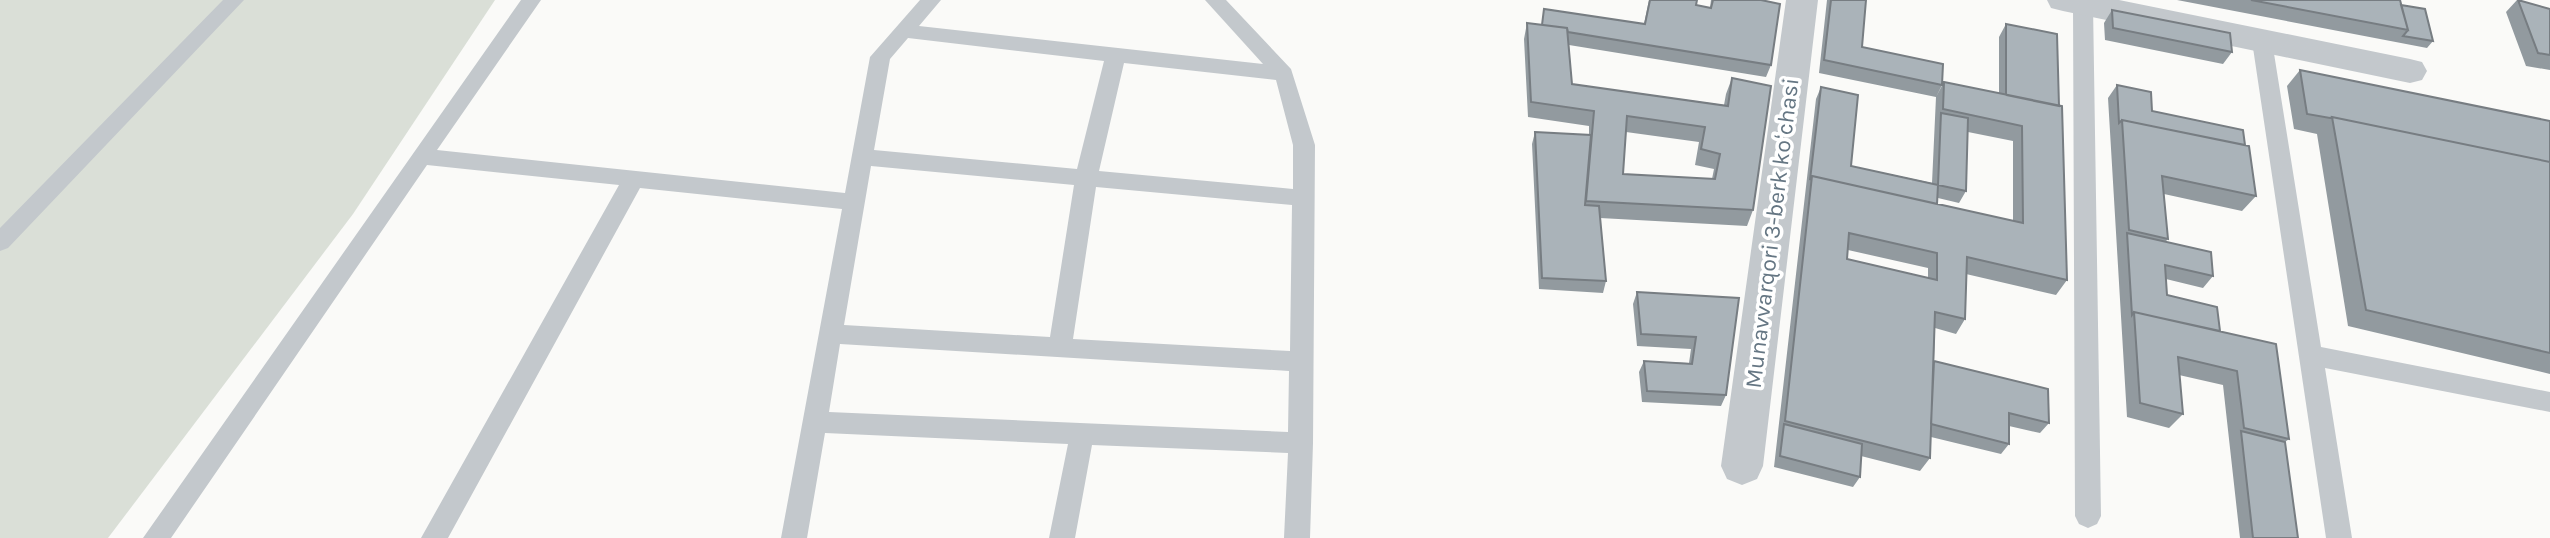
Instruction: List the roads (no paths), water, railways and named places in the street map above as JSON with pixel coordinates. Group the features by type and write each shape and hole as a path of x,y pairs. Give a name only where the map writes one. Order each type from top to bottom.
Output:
{"street":[{"name":"Munavvarqori 3-berk koʻchasi","path":"1742,466 1802,0"},
{"path":"2073,2 2410,71"}],"lane":[{"path":"0,242 234,0"},
{"path":"156,538 531,0"},
{"path":"794,538 880,57 931,0"},
{"path":"1215,0 1284,74 1304,145 1301,443 1297,538"},
{"path":"2073,2 2088,516"},
{"path":"903,31 1284,74"},
{"path":"2262,41 2339,538"},
{"path":"1060,348 1086,178 1116,55"},
{"path":"421,156 854,202"},
{"path":"862,157 1303,198"},
{"path":"434,538 634,179"},
{"path":"831,334 1301,362"},
{"path":"2311,355 2550,402"},
{"path":"815,422 1301,443"},
{"path":"1062,538 1082,433"}]}
